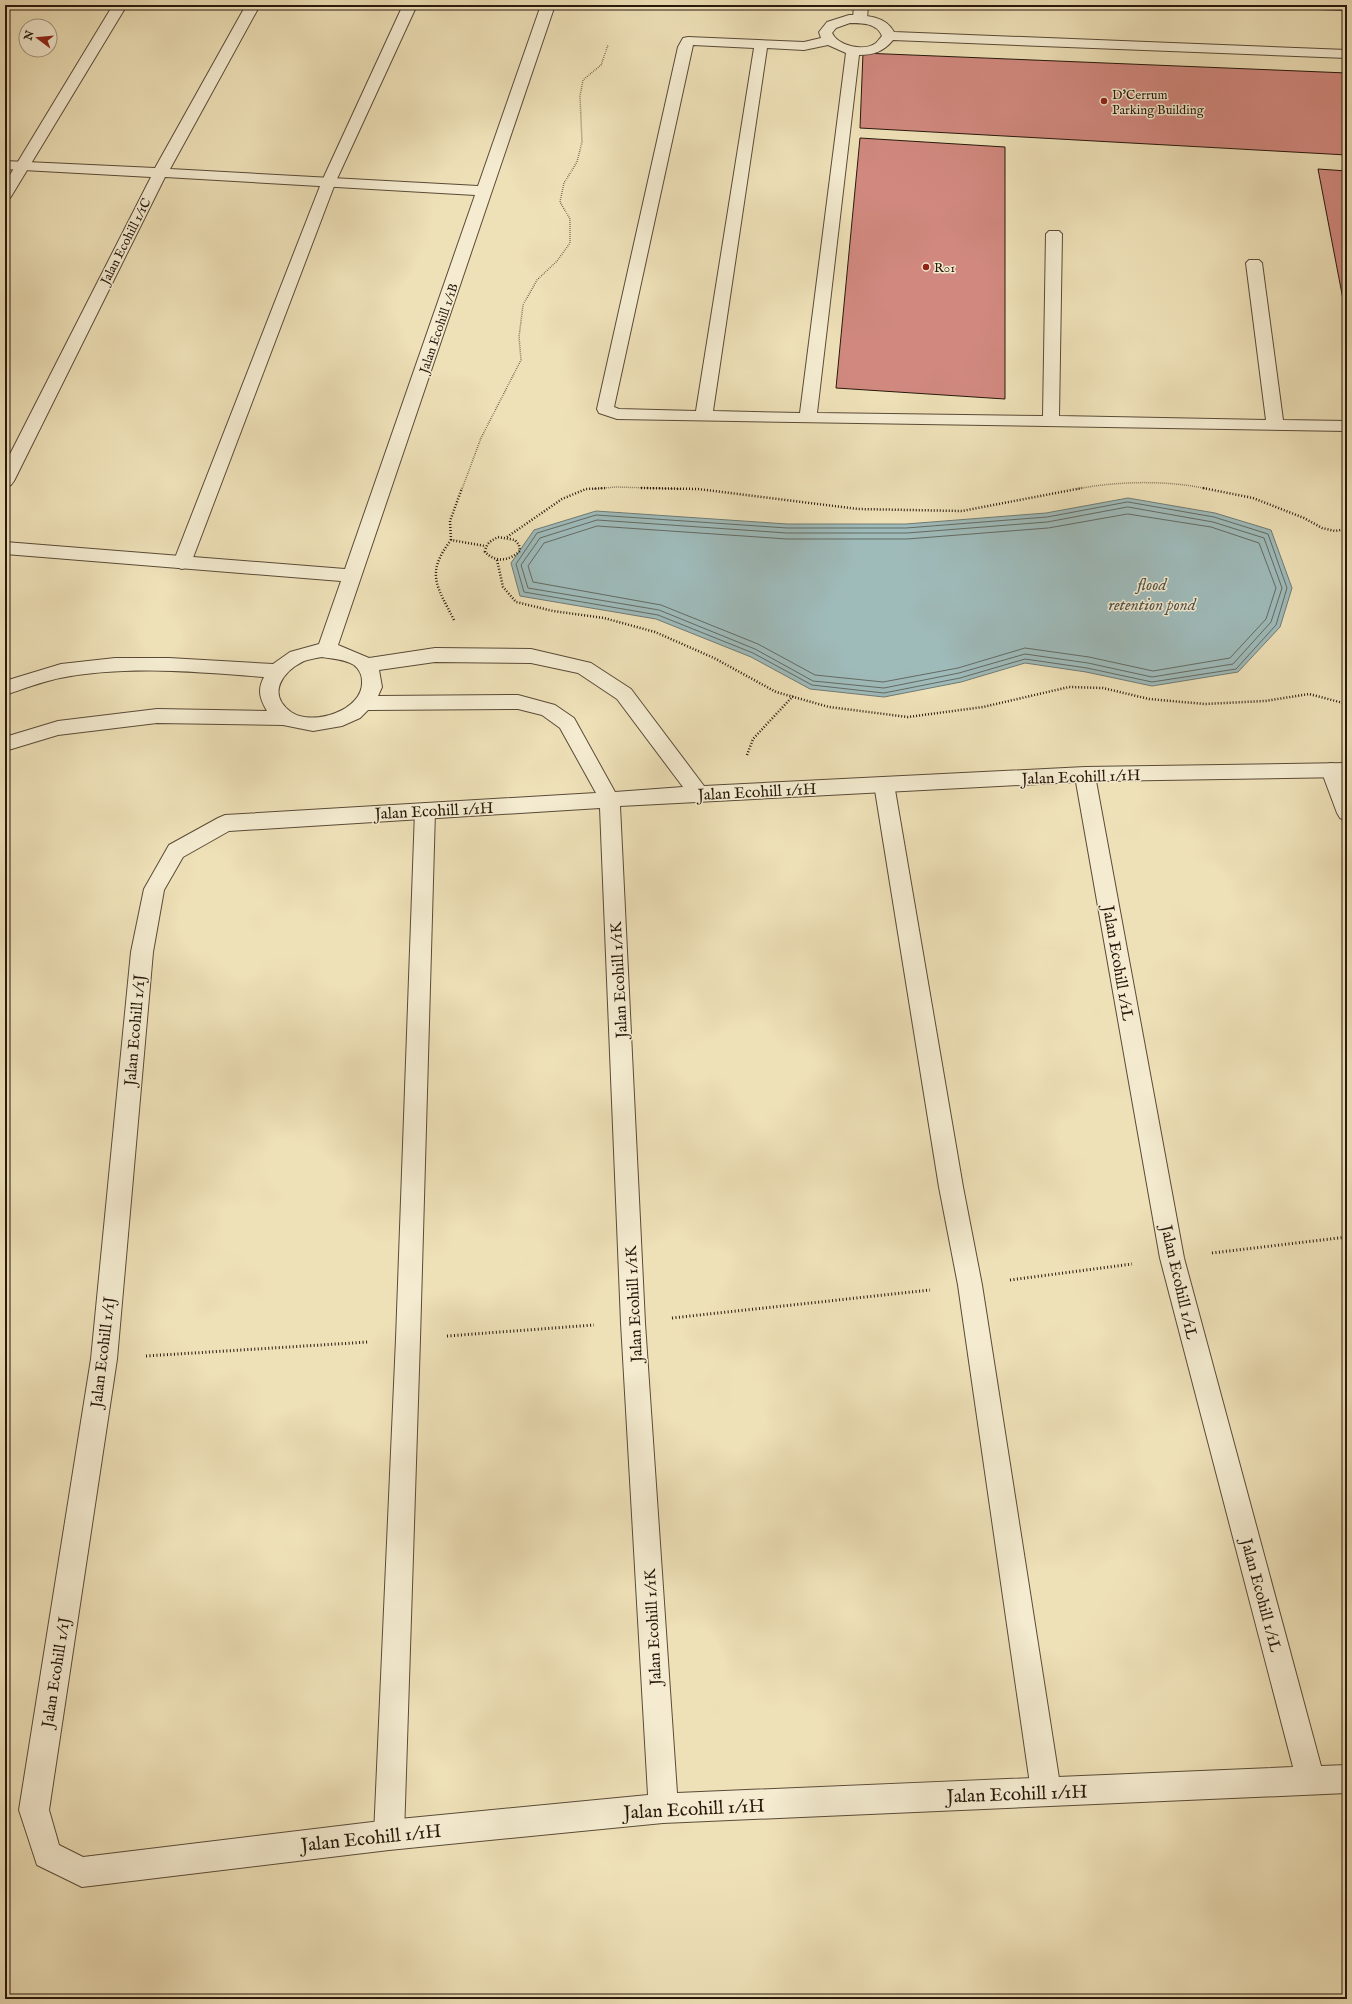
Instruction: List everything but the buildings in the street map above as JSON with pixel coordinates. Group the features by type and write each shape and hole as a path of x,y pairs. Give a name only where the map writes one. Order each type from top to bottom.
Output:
{"street":[{"path":"5,195 120,5"},
{"name":"Jalan Ecohill 1/1C","path":"5,481 160,173 253,5"},
{"path":"182,563 329,181 410,5"},
{"name":"Jalan Ecohill 1/1B","path":"326,651 548,5"},
{"path":"860,19 861,5"},
{"path":"1317,5 1347,6"},
{"path":"860,19 874,22 884,27 889,36 882,46 869,50 853,51 834,45 828,41 825,35 826,30 831,25 839,21 860,19"},
{"path":"889,36 1347,54"},
{"path":"828,41 804,46 688,41 685,47 605,409 618,414 704,416 1347,426"},
{"path":"704,416 761,44"},
{"path":"808,418 853,51"},
{"path":"5,165 329,181 485,191"},
{"path":"1051,422 1054,234"},
{"path":"1254,263 1276,425"},
{"path":"5,548 353,576"},
{"path":"326,651 340,651 354,657 366,665 371,673 373,682 372,690 365,703 353,714 337,721 319,724 301,724 286,718 275,709 269,697 270,684 277,671 289,661 304,654 326,651"},
{"path":"366,665 435,656 531,656 584,668 624,694 699,794"},
{"path":"5,688 59,671 118,664 179,664 277,671"},
{"path":"365,703 518,702 548,710 567,723 610,800"},
{"path":"5,744 58,728 157,716 286,718"},
{"path":"1339,770 1347,814"},
{"name":"Jalan Ecohill 1/1H","path":"176,851 225,823 699,794 1086,774 1339,770"},
{"name":"Jalan Ecohill 1/1L","path":"1086,774 1172,1258 1311,1781"},
{"path":"884,784 951,1187 970,1285 1046,1791"},
{"name":"Jalan Ecohill 1/1K","path":"610,800 633,1322 663,1808"},
{"path":"389,1835 408,1339 425,811"},
{"name":"Jalan Ecohill 1/1J","path":"47,1854 34,1810 104,1359 142,952 154,888 176,851"},
{"name":"Jalan Ecohill 1/1H","path":"47,1854 82,1872 389,1835 663,1808 1347,1779"}],"path":[{"path":"456,624 438,590 434,573 442,550 451,540 450,521 481,438 522,360 519,337 523,305 538,280 557,261 570,243 570,219 560,202 564,183 577,162 582,142 580,96 583,80 600,65 608,46"},
{"path":"507,537 562,499 586,489 616,487 698,489 858,509 962,512 1085,487 1138,483 1191,485 1253,498 1304,518 1322,528 1335,531 1347,529"},
{"path":"498,537 507,537 515,540 519,545 520,551 515,557 506,560 497,560 489,558 485,552 485,546 490,541 498,537"},
{"path":"451,540 485,546"},
{"path":"497,560 503,587 516,602 552,611 604,618 654,632 714,658 776,692 829,707 908,717 983,707 1069,687 1103,688 1149,699 1205,704 1265,701 1309,694 1347,704"},
{"path":"734,793 753,739 793,696"},
{"path":"104,1359 408,1339 633,1322 970,1285 1172,1258 1347,1237"}],"water":[{"name":"flood retention pond","path":"1128,498 1215,513 1271,530 1292,588 1280,627 1238,672 1152,686 1086,672 1025,663 961,682 884,697 810,689 751,657 656,619 520,596 511,563 534,530 596,511 787,524 906,524 1046,513"}],"place":[{"name":"D'Cerrum Parking Building","path":"1104,101"},
{"name":"R01","path":"926,267"}]}
